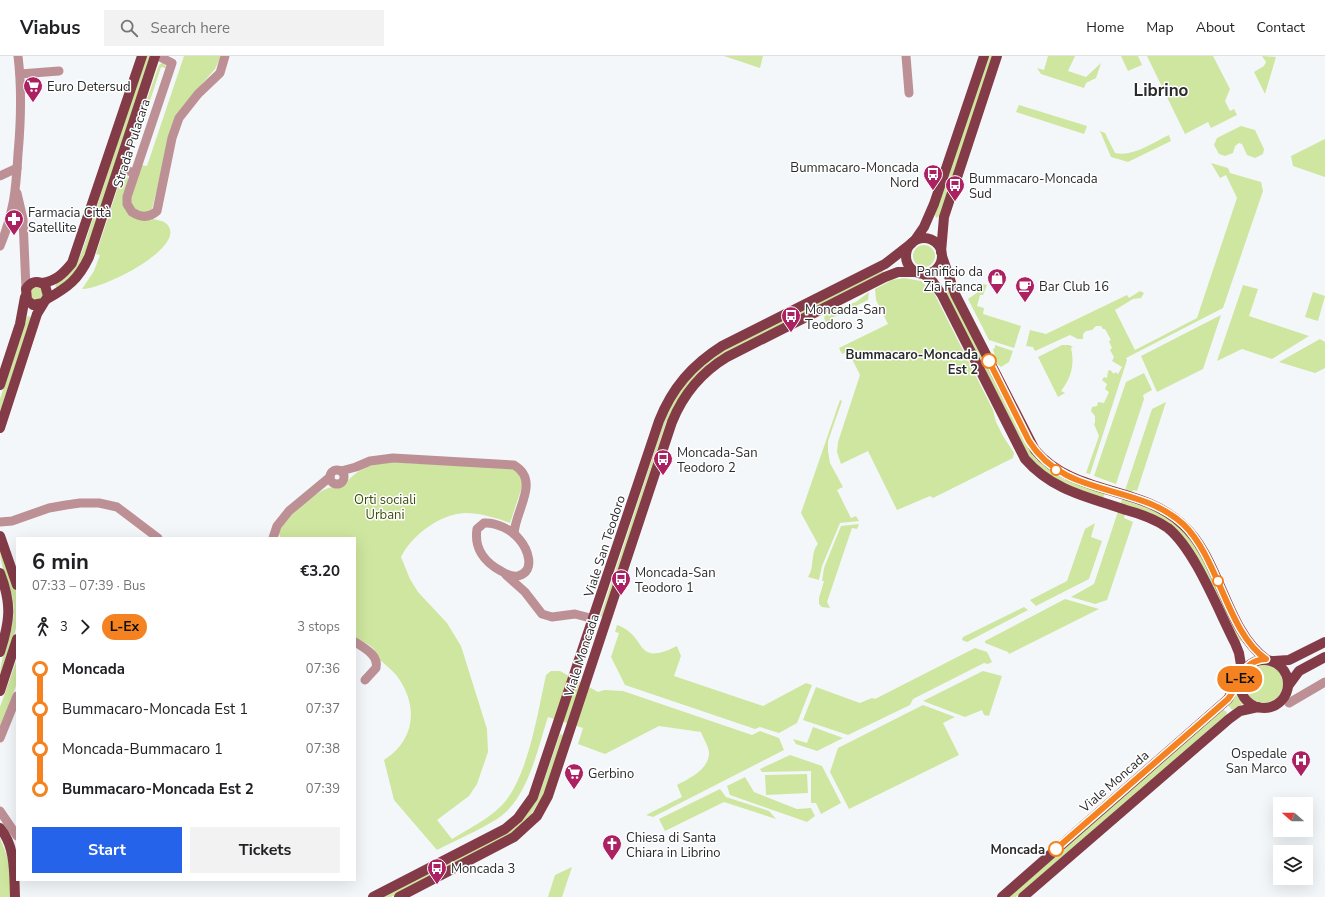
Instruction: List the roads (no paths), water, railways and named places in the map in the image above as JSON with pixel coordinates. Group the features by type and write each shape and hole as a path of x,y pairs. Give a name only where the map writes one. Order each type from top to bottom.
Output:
{"main road":[{"path":"0,385 20,324 26,293 31,283 52,281 58,278 72,263 142,56"},
{"path":"26,293 33,305 45,301 69,286 81,273 89,257 157,56"},
{"name":"Viale San Teodoro","path":"373,897 493,836 518,818 538,788 659,421 670,396 700,361 722,346 881,266 913,241 930,215 984,56"},
{"path":"920,273 936,269 942,254 944,217 997,56"},
{"path":"930,215 935,222 940,221 944,217"},
{"path":"1288,686 1286,673 1281,666 1255,651 1246,638 1194,536 1183,524 1163,510 1063,474 1048,464 1035,450 952,288 942,254 933,240 924,238 913,241 906,256 908,265 933,282 942,295 1026,459 1035,470 1057,486 1146,516 1166,527 1186,547 1235,643 1239,654 1242,695 1248,703 1258,707 1268,708 1278,704 1286,694 1288,686 1299,671 1325,656"},
{"path":"881,266 887,269 885,277"},
{"name":"Viale Moncada","path":"398,897 506,842 531,822 541,809 548,796 672,422 688,392 706,373 727,357 885,277 898,272 920,273"},
{"path":"0,428 33,324 45,301 47,288 40,282"},
{"path":"942,295 946,287 952,288"},
{"path":"0,536 16,581"},
{"path":"0,573 8,597 9,615 0,652"},
{"path":"594,619 605,622"},
{"path":"0,691 16,642"},
{"path":"1241,676 1252,662 1289,660 1325,642"},
{"path":"585,646 596,650"},
{"name":"Viale Moncada","path":"1002,897 1228,699 1241,676"},
{"path":"1023,897 1229,718 1240,711 1258,707"},
{"path":"0,828 6,837 13,859 15,897"}],"street":[{"path":"0,246 10,219 16,190 22,108 18,56"},
{"name":"Strada Pulacara","path":"157,56 172,63 127,197 129,208 136,215 147,217 157,211 172,138 179,118 198,94 220,73 225,56"},
{"path":"906,56 909,93"},
{"path":"20,74 59,71"},
{"path":"0,176 17,168"},
{"path":"118,168 135,173"},
{"path":"16,190 23,219 26,293"},
{"path":"10,219 23,219"},
{"path":"26,267 31,277 40,282"},
{"path":"272,537 277,526 289,511 332,480 334,471 341,471 356,467 370,461 393,458 514,465 524,473 528,484 517,517 514,534"},
{"path":"332,480 340,484 356,467"},
{"path":"341,471 344,477 343,481"},
{"path":"0,522 12,521 49,508 80,503 99,503 116,507 157,537"},
{"path":"505,528 511,526 517,517"},
{"path":"525,592 522,584 523,573 528,565 528,553 524,545 514,534 505,528 484,523 477,529 475,538 485,560 506,574 525,592 542,614 556,617 575,614 594,619"},
{"path":"506,574 519,576 523,573"},
{"path":"356,643 371,652 376,660 376,668 365,680"},
{"path":"1289,703 1325,682"},
{"path":"0,738 16,698"},
{"path":"0,811 16,835"}],"place":[{"name":"Euro Detersud","path":"33,103"},
{"name":"Bummacaro-Moncada Nord","path":"933,191"},
{"name":"Bummacaro-Moncada Sud","path":"955,202"},
{"name":"Farmacia Città Satellite","path":"14,236"},
{"name":"Panificio da Zia Franca","path":"997,295"},
{"name":"Bar Club 16","path":"1025,303"},
{"name":"Moncada-San Teodoro 3","path":"791,333"},
{"name":"Bummacaro-Moncada Est 2","path":"989,361"},
{"name":"Moncada-San Teodoro 2","path":"663,476"},
{"name":"Moncada-San Teodoro 1","path":"621,596"},
{"name":"Ospedale San Marco","path":"1301,777"},
{"name":"Gerbino","path":"574,790"},
{"name":"Moncada","path":"1056,849"},
{"name":"Chiesa di Santa Chiara in Librino","path":"612,861"},
{"name":"Moncada 3","path":"437,885"}],"district":[{"name":"Librino","path":"1161,90"}],"park label":[{"name":"Orti sociali Urbani","path":"385,506"}]}
